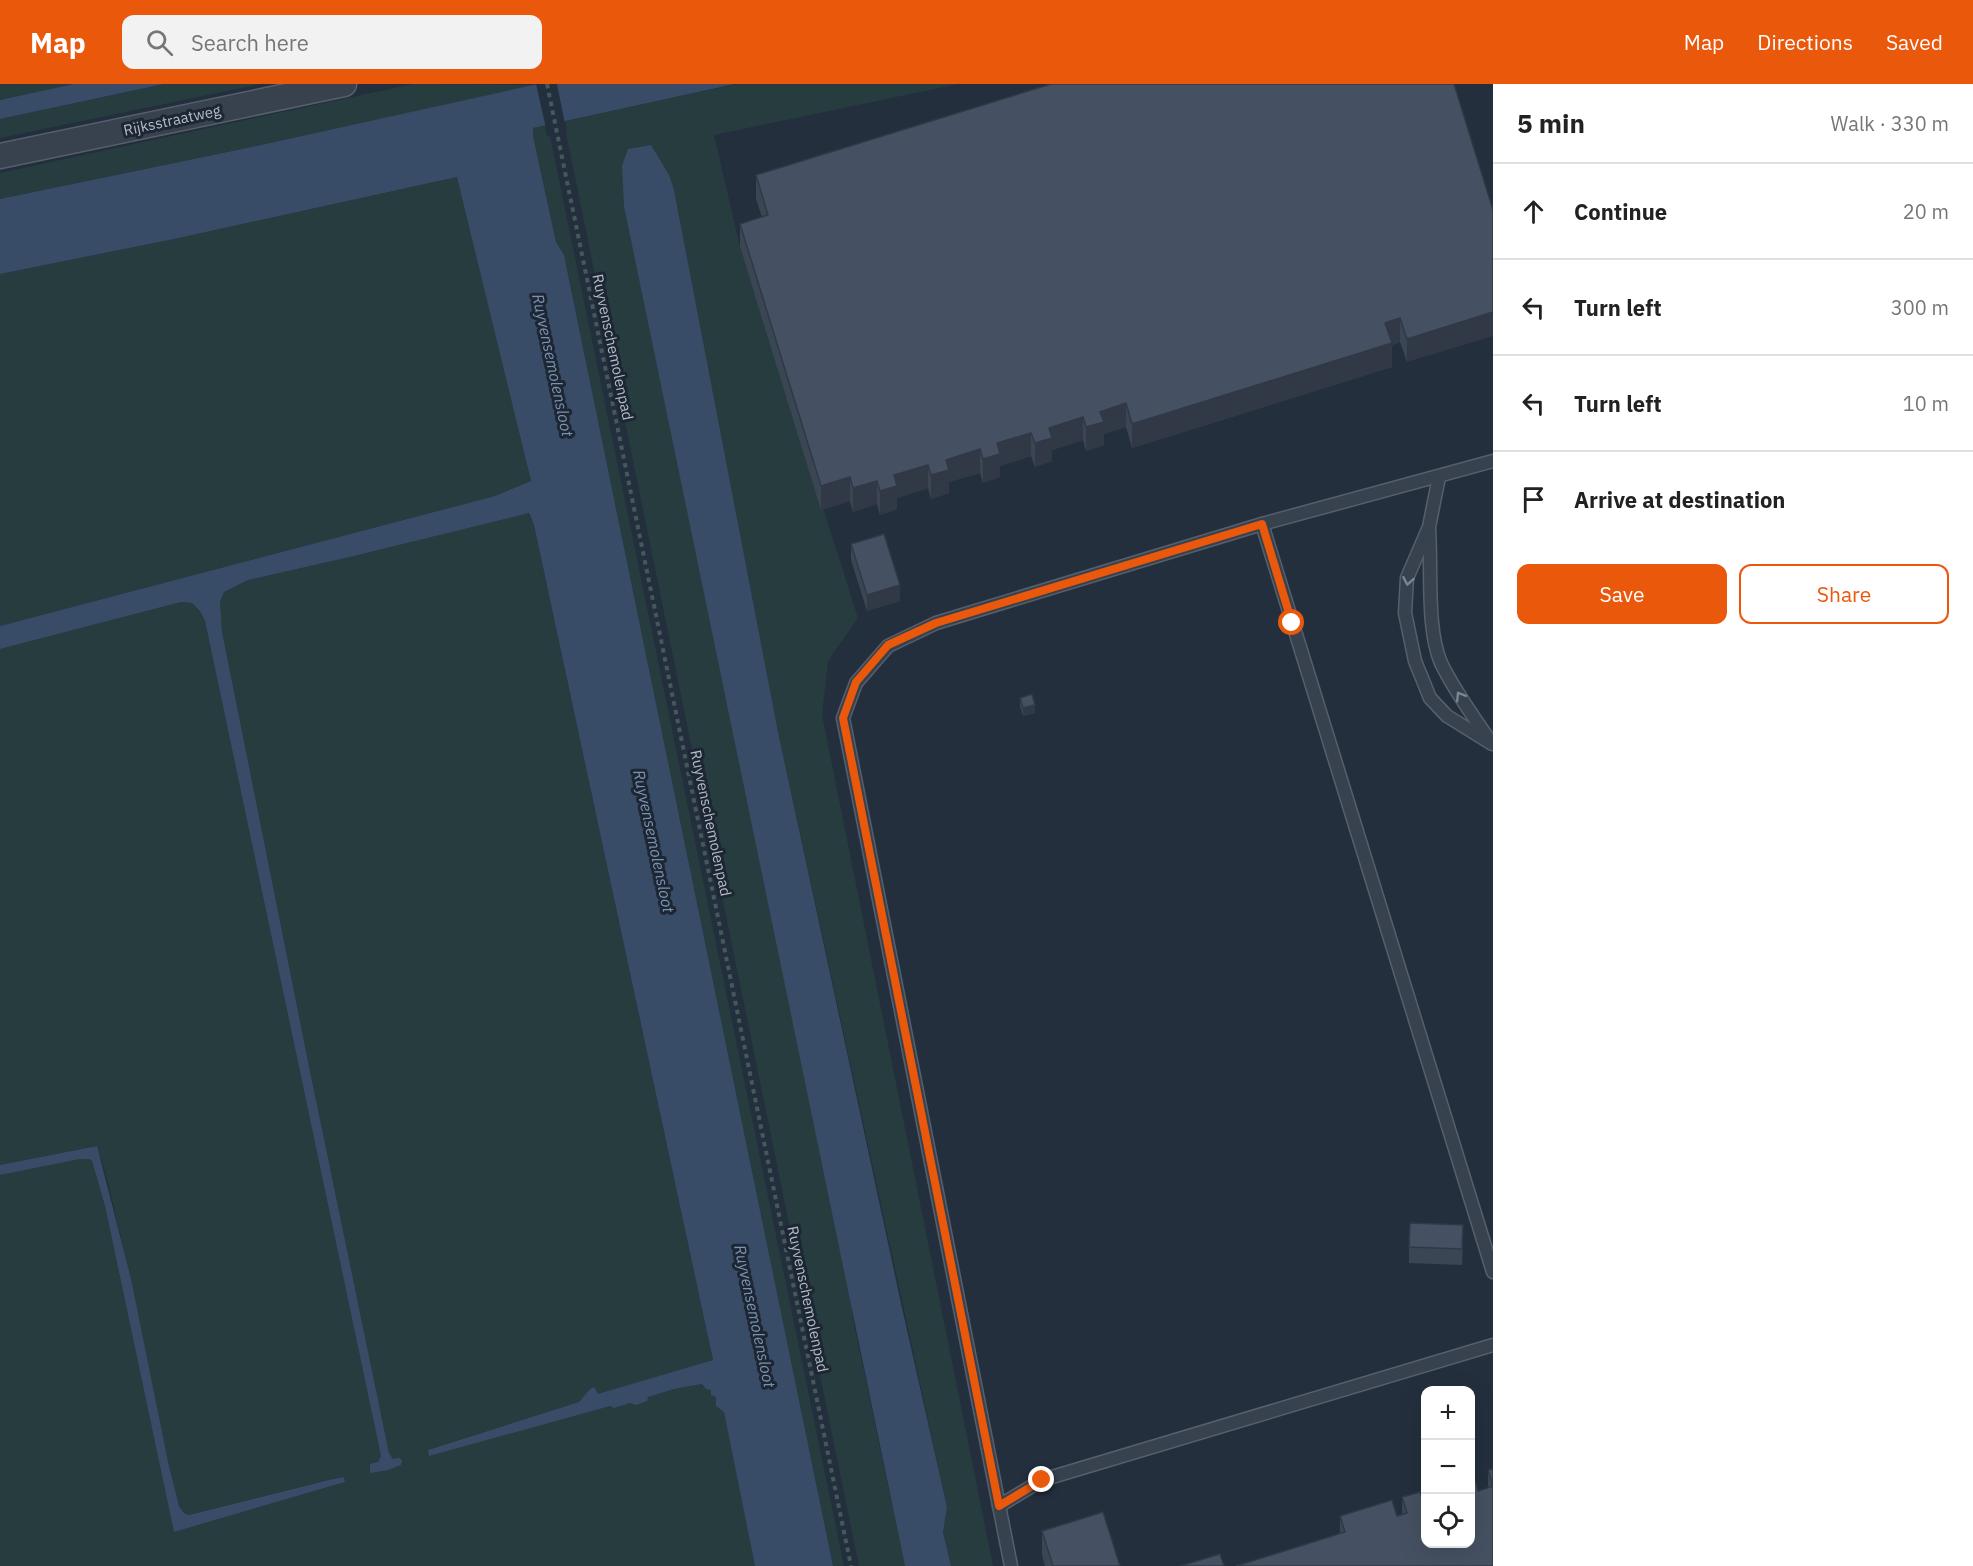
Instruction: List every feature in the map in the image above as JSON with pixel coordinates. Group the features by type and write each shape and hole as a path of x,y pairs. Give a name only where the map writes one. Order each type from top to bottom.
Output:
{"street":[{"name":"Rijksstraatweg","path":"0,156 344,84"}],"lane":[{"path":"1011,1566 843,718 856,682 888,645 936,623 1262,524 1493,461"},
{"path":"1439,477 1429,527 1407,578 1405,613 1415,661 1430,698 1447,716 1493,746"},
{"path":"1262,524 1493,1272"},
{"path":"1429,527 1432,563 1431,616 1441,661 1457,691 1493,746"},
{"path":"999,1506 1042,1480 1493,1345"}],"path":[{"name":"Ruyvenschemolenpad","path":"547,84 851,1566"}],"green space":[{"path":"0,84 76,84 0,100"},
{"path":"165,84 261,84 0,138 0,119"},
{"path":"413,84 536,85 0,199 0,173"},
{"path":"737,84 958,84 714,135 740,247 858,618 828,661 822,715 993,1566 951,1566 943,1532 947,1507 778,732 674,190 854,1324 905,1566 859,1566 566,133 565,121"},
{"path":"545,125 547,136 550,136 844,1566 833,1566 564,255 556,242 533,136 533,128"},
{"path":"458,177 531,481 495,496 0,626 0,274 174,239"},
{"path":"528,513 534,525 713,1360 598,1395 594,1387 579,1402 428,1450 702,1384 711,1390 724,1411 755,1566 0,1566 0,1175 80,1159 92,1161 105,1206 174,1532 345,1482 344,1477 189,1515 184,1512 175,1494 133,1292 104,1167 96,1146 0,1165 0,649 181,602 192,603 200,611 205,621 381,1456 378,1462 393,1459 389,1453 310,1071 222,632 220,602 224,592 248,580"}],"water":[{"path":"74,84 164,84 0,119 0,100"},
{"name":"Ruyvensemolensloot","path":"538,84 735,84 533,128 533,136 556,242 564,255 833,1566 755,1566 724,1412 716,1406 716,1397 711,1395 711,1390 706,1389 702,1384 648,1397 647,1401 636,1405 630,1403 614,1408 610,1406 429,1456 428,1450 579,1402 594,1387 598,1394 713,1360 534,525 529,513 248,580 224,592 220,602 222,632 389,1453 393,1459 402,1460 401,1465 388,1470 371,1473 370,1471 370,1464 378,1462 381,1456 205,621 200,611 192,603 181,602 0,649 0,626 495,496 531,481 457,177 174,239 0,274 0,199"},
{"path":"651,145 669,175 674,190 778,732 947,1507 943,1532 951,1566 905,1566 624,206 622,166 628,149"},
{"path":"97,1146 131,1279 168,1462 179,1506 184,1513 189,1515 344,1477 345,1482 174,1532 105,1206 92,1161 80,1159 0,1175 0,1165"}],"pier":[{"path":"536,84 557,84 565,124 546,128"}],"building":[{"path":"1051,84 1454,84 1493,210 1493,312 1407,339 1400,318 1385,323 1392,343 1132,424 1126,403 1100,412 1104,422 1086,427 1083,417 1049,428 1052,438 1035,443 1031,433 997,443 1000,454 983,459 980,449 946,460 949,470 931,475 928,465 894,475 897,486 880,491 877,481 853,488 850,477 821,486 740,224 768,215 756,175"},
{"path":"884,534 900,585 867,595 851,544"},
{"path":"1032,694 1035,705 1023,708 1020,698"},
{"path":"1410,1223 1463,1225 1462,1249 1409,1247"},
{"path":"1493,1469 1493,1486 1488,1470"},
{"path":"1475,1480 1478,1491 1493,1486 1493,1566 1236,1566 1345,1532 1340,1516 1392,1500 1397,1516 1407,1513 1402,1497 1420,1492 1421,1548 1475,1548"},
{"path":"1103,1512 1120,1566 1053,1566 1042,1531"},
{"path":"1220,1554 1224,1566 1180,1566"}],"route":[{"path":"1042,1480 999,1506 843,718 856,682 888,645 936,623 1262,524 1292,623"}]}
